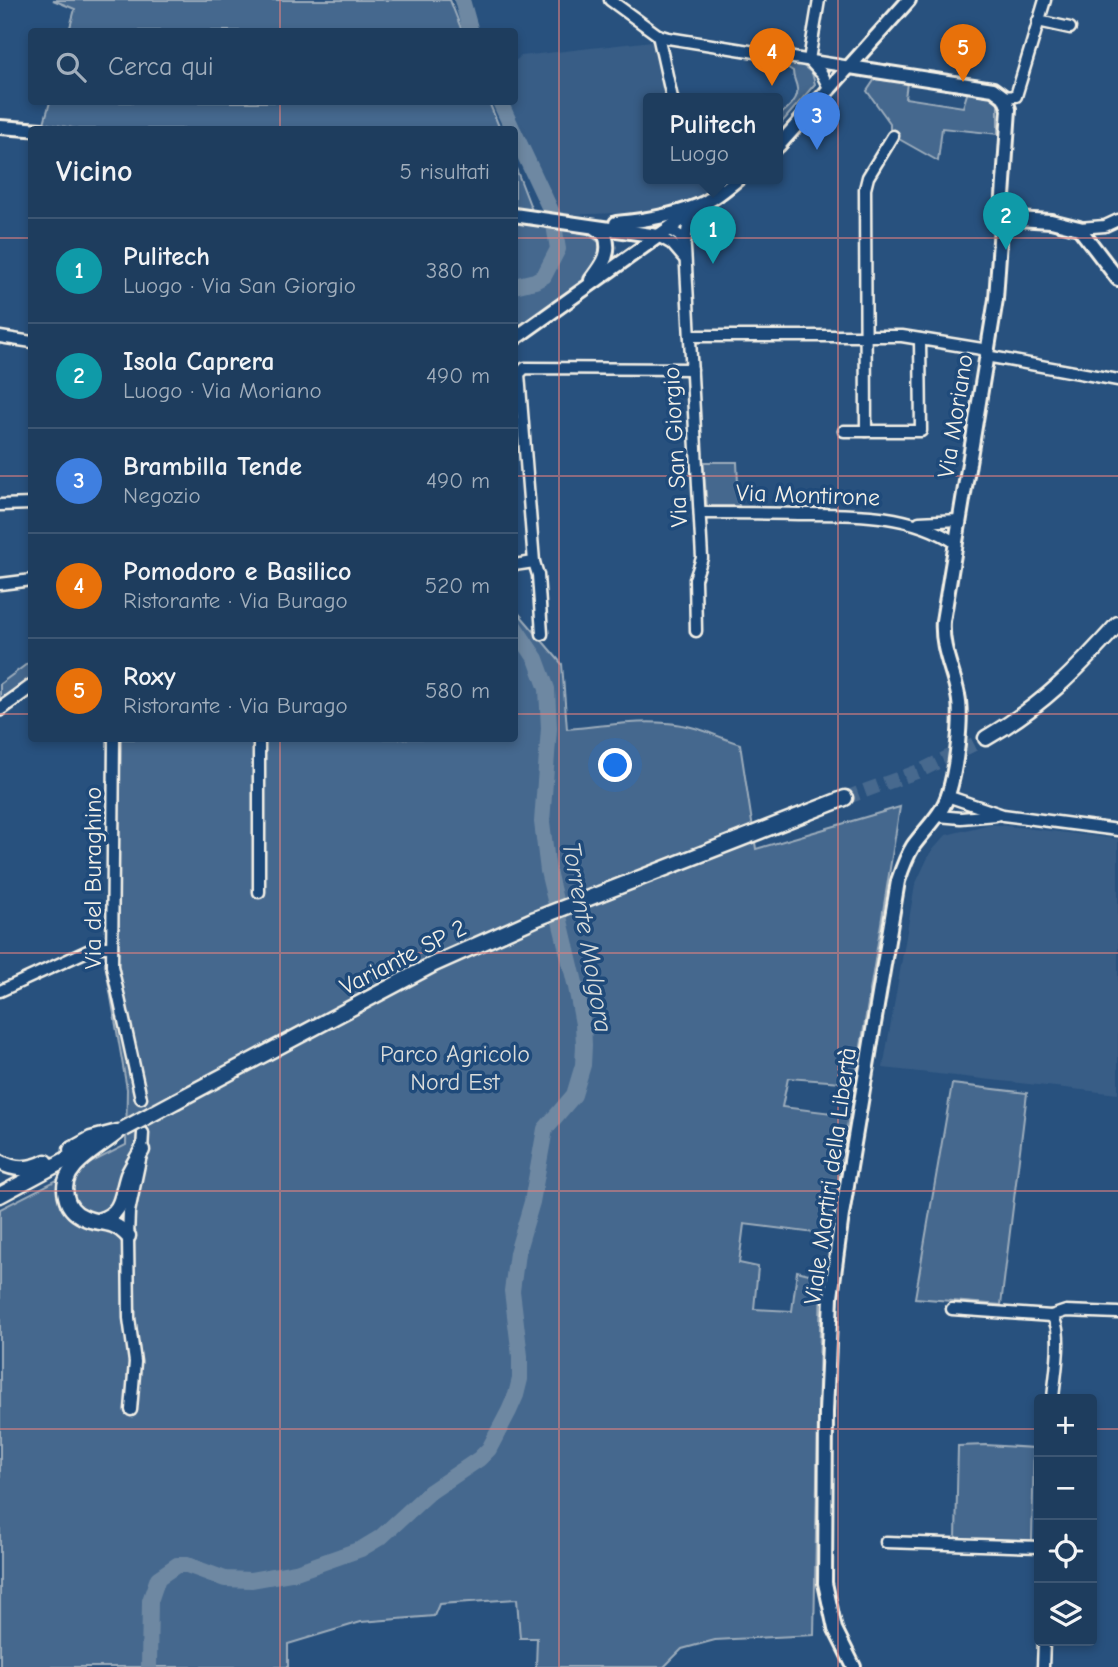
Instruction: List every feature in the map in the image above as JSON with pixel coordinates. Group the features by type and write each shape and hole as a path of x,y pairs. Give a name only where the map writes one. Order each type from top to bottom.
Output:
{"main road":[{"path":"986,738 1048,697 1118,624"},
{"name":"Variante SP 2","path":"0,1195 434,964 536,919 845,798"},
{"path":"0,1162 18,1169 36,1167 91,1139 121,1130"},
{"path":"121,1130 76,1164 65,1182 65,1195 71,1208 85,1218 113,1224 128,1236"},
{"path":"100,1220 112,1215 119,1208 128,1176 142,1150"}],"street":[{"path":"610,0 658,35 691,43 987,88 996,90 1004,97 1016,96 1045,0"},
{"path":"809,60 819,0"},
{"path":"783,141 909,0"},
{"path":"1038,21 1070,28"},
{"path":"658,35 671,93"},
{"path":"809,60 822,74 830,90"},
{"name":"Via Moriano","path":"935,820 947,796 960,723 956,686 945,653 943,621 996,299 1009,109 1004,97"},
{"path":"3,129 28,130"},
{"path":"3,129 26,134"},
{"path":"866,431 865,189 868,177 893,136"},
{"path":"716,184 721,192"},
{"path":"518,336 731,184"},
{"path":"616,223 658,217 709,200"},
{"name":"Via San Giorgio","path":"690,214 685,254 702,558 695,579 696,631"},
{"path":"518,216 592,227 664,232 680,236 685,254"},
{"path":"1000,220 1079,228 1105,226 1118,220"},
{"path":"561,221 655,224 664,232"},
{"path":"583,290 604,262 608,252 605,235 592,227"},
{"path":"1079,228 1118,279"},
{"path":"690,336 865,336 920,339 987,353 992,359 1118,380"},
{"path":"0,337 28,341"},
{"path":"844,430 921,431 920,339"},
{"path":"542,634 526,470 519,374 521,370 692,369"},
{"path":"518,471 526,470"},
{"path":"0,505 28,504"},
{"name":"Via Montirone","path":"700,513 861,514 915,523"},
{"path":"915,523 959,520"},
{"path":"915,523 941,533 956,543"},
{"path":"518,564 534,562"},
{"path":"0,584 28,580"},
{"path":"0,709 28,689"},
{"name":"Via del Buraghino","path":"114,742 113,975 141,1098"},
{"path":"259,742 259,892"},
{"path":"947,796 1003,815 1118,830"},
{"path":"935,820 1003,815"},
{"name":"Viale Martiri della Libertà","path":"854,1667 835,1629 825,1583 826,1412 831,1294 837,1242 897,888 909,853 935,820"},
{"path":"0,991 96,947 112,947"},
{"path":"131,1410 135,1362 129,1318 129,1212 143,1133"},
{"path":"952,1309 1051,1316 1066,1311 1118,1313"},
{"path":"1051,1316 1055,1319 1058,1331 1053,1394"},
{"path":"886,1542 1034,1547"},
{"path":"1043,1667 1044,1646"}],"shaded area":[{"path":"652,41 665,93 643,93 643,184 710,184 708,193 700,198 652,212 559,215 509,105 518,105 518,58"},
{"path":"990,824 1118,839 1118,1094 883,1068 915,885 930,853 946,835"}],"green space":[{"path":"53,0 450,0 461,28 70,28 75,9"},
{"path":"782,64 801,64 812,73 815,84 783,121 783,112 796,97 797,86 793,71"},
{"path":"875,79 907,83 905,98 963,107 968,91 990,96 998,103 998,134 942,128 938,161 890,134 890,123 867,91"},
{"path":"49,105 490,105 499,126 61,126 44,123"},
{"path":"518,174 538,226 583,231 602,244 598,266 580,286 518,332"},
{"path":"703,462 737,462 739,506 707,506"},
{"name":"Parco Agricolo Nord Est","path":"518,613 562,664 567,729 624,723 668,723 697,728 740,744 756,849 900,807 855,1083 788,1078 782,1107 849,1115 830,1235 744,1224 739,1263 758,1267 754,1309 792,1311 797,1271 821,1277 814,1635 715,1640 682,1649 664,1667 536,1667 537,1638 520,1638 517,1599 439,1604 434,1616 361,1622 288,1644 288,1667 0,1667 0,1209 126,1145 127,1089 107,974 114,742 518,742"},
{"path":"28,663 28,681 0,702 0,684"},
{"path":"952,1084 1027,1093 1001,1305 915,1298"},
{"path":"958,1446 1034,1448 1032,1540 956,1539"}],"waterway":[{"name":"Torrente Molgora","path":"462,0 470,28"},
{"name":"Torrente Molgora","path":"501,105 511,126"},
{"name":"Torrente Molgora","path":"518,141 552,213 558,249 544,276 518,285"},
{"name":"Torrente Molgora","path":"149,1667 150,1601 158,1578 177,1565 187,1565 225,1579 251,1580 296,1572 361,1549 381,1537 430,1492 479,1459 489,1449 516,1395 520,1379 520,1356 512,1291 517,1253 532,1202 545,1129 574,1095 583,1065 584,1045 576,987 548,871 542,822 549,728 547,689 536,659 518,632"}],"tunnel":[{"path":"845,798 922,770 986,738"}],"place":[{"name":"Roxy","path":"963,82"},
{"name":"Pomodoro e Basilico","path":"772,86"},
{"name":"Brambilla Tende","path":"817,150"},
{"name":"Isola Caprera","path":"1006,250"},
{"name":"Pulitech","path":"713,264"}]}
